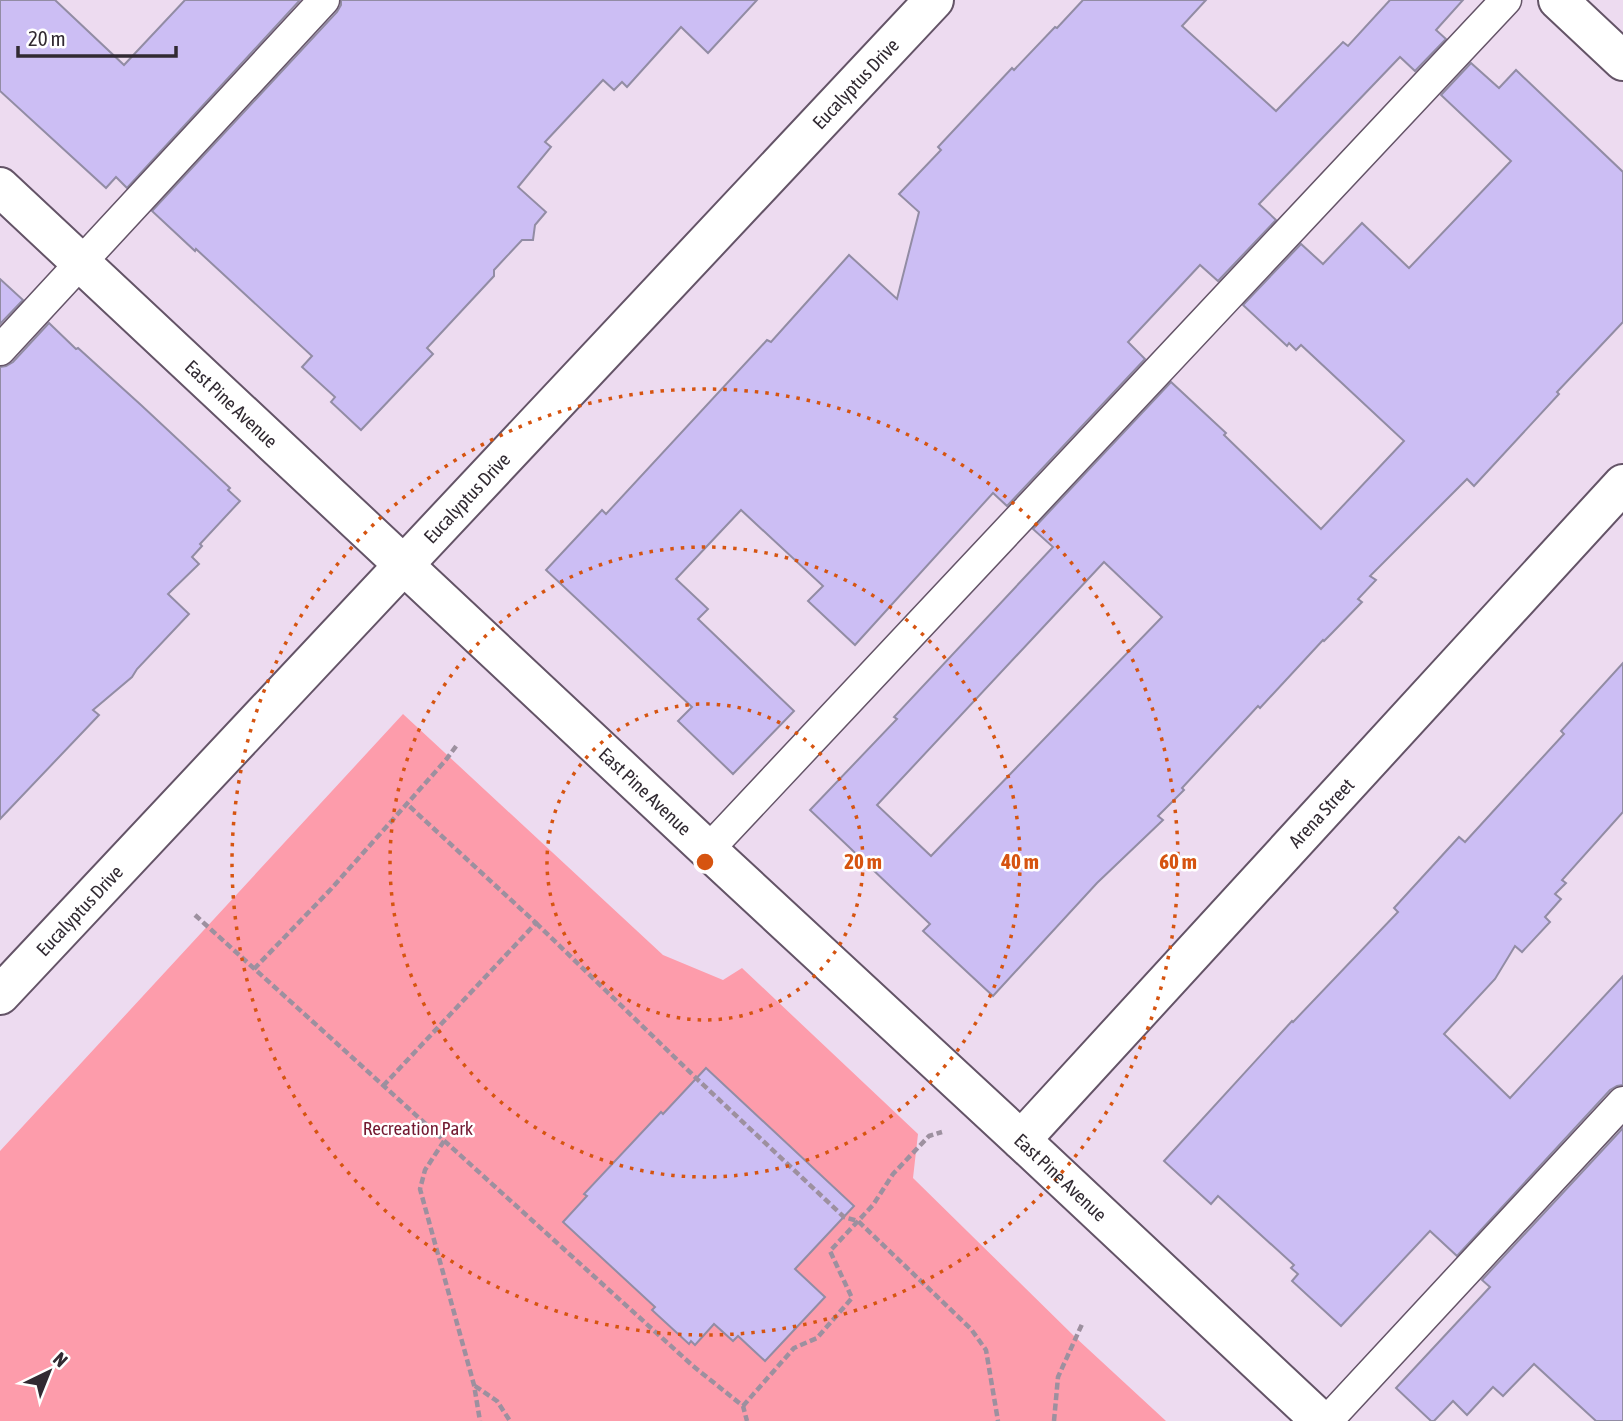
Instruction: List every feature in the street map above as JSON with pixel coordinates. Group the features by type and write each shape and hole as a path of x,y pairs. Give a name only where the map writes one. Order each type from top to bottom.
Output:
{"street":[{"name":"Eucalyptus Drive","path":"0,995 934,0"},
{"path":"1558,0 1623,61"},
{"name":"East Pine Avenue","path":"0,187 1321,1421"},
{"name":"Arena Street","path":"1021,1140 1623,484"}],"lane":[{"path":"0,350 324,0"},
{"path":"708,850 1506,0"},
{"path":"1327,1421 1623,1102"}],"path":[{"path":"254,969 331,889 457,745"},
{"path":"407,804 536,923 844,1217 858,1221 971,1329 986,1350 998,1421"},
{"path":"195,915 693,1366 743,1406 747,1421"},
{"path":"383,1086 536,923"},
{"path":"743,1406 794,1348 817,1338 852,1298 830,1251 873,1205 892,1174 929,1136 946,1130"},
{"path":"444,1141 425,1170 420,1189 474,1385 480,1421"},
{"path":"1054,1421 1058,1377 1083,1322"},
{"path":"474,1385 497,1401 510,1421"}],"green space":[{"name":"Recreation Park","path":"403,714 663,955 723,980 742,968 918,1134 913,1178 1075,1337 1166,1421 0,1421 0,1151"}],"building":[{"path":"0,0 55,0 124,65 185,0 300,0 127,188 116,177 106,188 0,91"},
{"path":"341,0 757,0 708,53 681,27 627,87 622,82 614,90 603,80 545,142 551,147 518,187 546,212 535,225 533,240 522,240 494,270 494,276 427,348 433,354 361,430 331,402 335,397 302,367 312,356 152,211 337,12"},
{"path":"1083,0 1206,0 1182,26 1276,111 1343,42 1348,46 1390,0 1463,0 1436,30 1446,39 1415,71 1400,57 1259,204 1276,220 1218,281 1200,265 1128,342 1145,359 1007,506 993,493 855,645 808,601 823,586 741,510 676,579 708,609 698,619 794,711 733,774 678,721 692,707 546,570 602,510 606,514 767,340 771,342 849,255 897,299 919,212 899,194 941,150 938,147 1012,68 1014,70"},
{"path":"1471,63 1499,88 1516,70 1623,172 1623,322 1474,486 1467,479 1370,576 1376,580 1358,599 1362,602 1260,708 1258,706 1158,816 1163,820 1097,883 993,996 923,931 930,924 810,810 897,719 894,717 1053,547 1033,529 1171,382 1321,529 1404,441 1301,345 1296,350 1289,343 1287,346 1243,305 1301,244 1323,264 1362,223 1409,268 1511,161 1441,95","holes":["1104,562 1162,617 931,856 877,805"]},
{"path":"0,279 23,300 0,324"},
{"path":"49,323 141,405 230,488 228,490 240,501 200,544 202,546 192,557 199,564 168,594 189,614 132,677 93,710 99,715 0,819 0,367 13,362"},
{"path":"1623,663 1623,812 1562,880 1566,883 1555,894 1561,899 1545,917 1550,922 1522,952 1515,946 1495,979 1444,1034 1510,1098 1623,976 1623,1085 1610,1090 1457,1256 1430,1231 1341,1326 1292,1281 1298,1274 1291,1268 1294,1265 1218,1196 1211,1204 1164,1161 1292,1021 1398,912 1394,908 1459,837 1465,842 1564,734 1561,731"},
{"path":"706,1068 854,1206 795,1269 825,1297 765,1361 738,1336 733,1341 714,1324 695,1345 691,1341 689,1344 652,1310 655,1307 563,1222 587,1196 584,1194"},
{"path":"1623,1128 1623,1421 1596,1421 1534,1364 1503,1396 1493,1387 1467,1415 1453,1401 1431,1421 1396,1388 1490,1287 1482,1280"}]}
